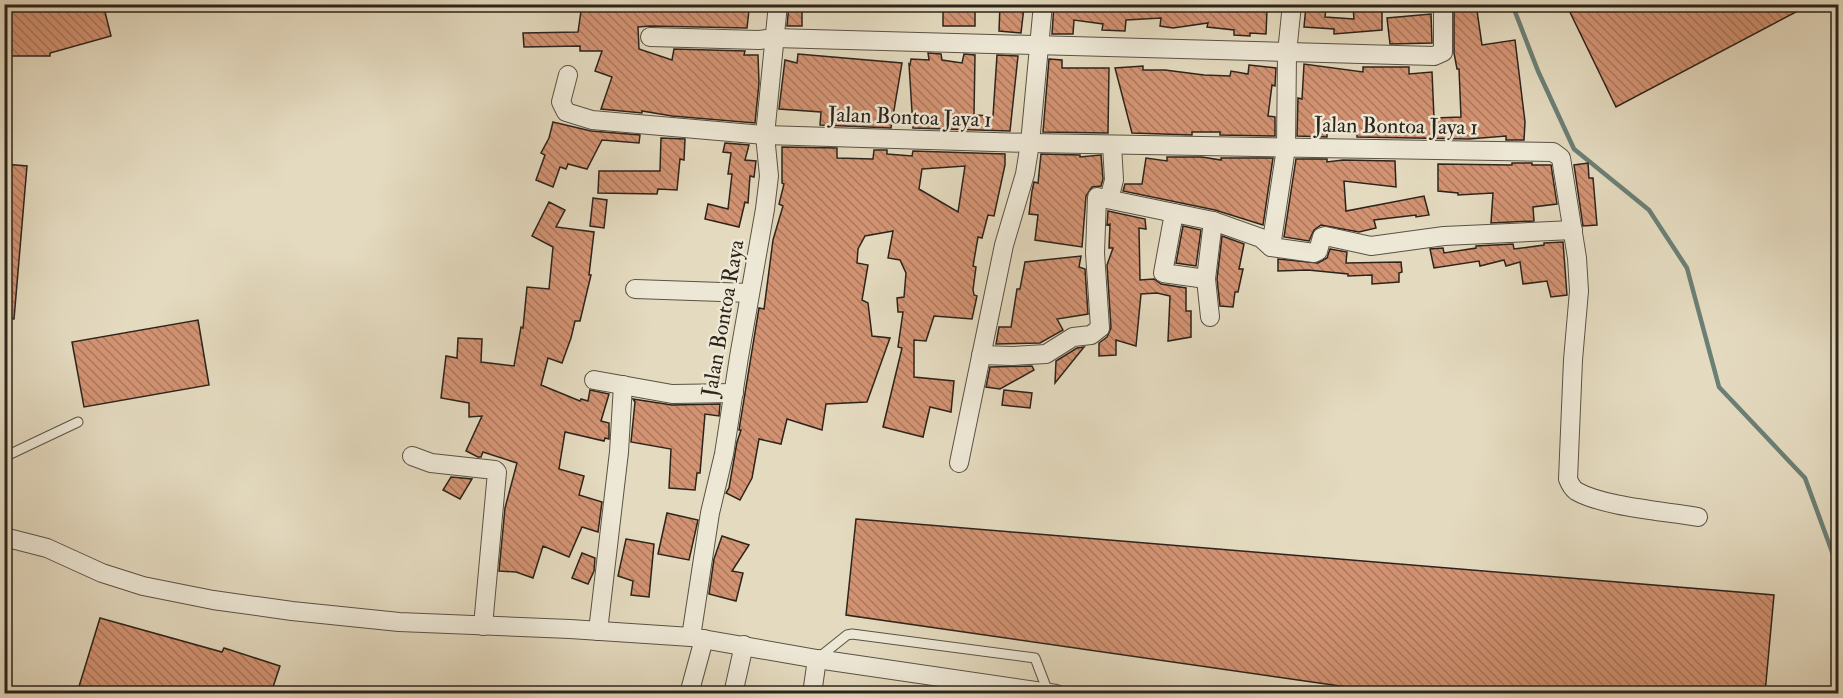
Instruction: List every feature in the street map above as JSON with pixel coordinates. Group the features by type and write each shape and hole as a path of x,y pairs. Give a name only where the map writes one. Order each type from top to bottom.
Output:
{"street":[{"name":"Jalan Bontoa Raya","path":"688,693 698,638 710,513 724,454 769,176 765,135 777,4"},
{"path":"959,463 1004,245 1019,199 1030,143 1043,4"},
{"path":"1271,247 1286,148 1287,53 1292,4"},
{"path":"650,37 759,40 775,38 1434,56 1443,52 1443,4"},
{"name":"Jalan Bontoa Jaya 1","path":"568,75 561,102 566,112 576,116 592,120 765,135 1112,145 1553,152 1561,158 1573,230 1579,291 1573,360 1568,479 1573,489 1597,499 1698,517"},
{"path":"1109,199 1114,180 1112,145"},
{"path":"981,355 1046,354 1073,337 1091,335 1100,328 1095,253 1097,196 1213,220 1261,238 1271,247 1314,253 1318,251 1322,237 1325,236 1371,246 1444,236 1573,230"},
{"path":"1174,213 1163,273 1206,279"},
{"path":"1210,317 1206,279 1213,220"},
{"path":"635,289 750,293"},
{"path":"594,380 672,394 734,393"},
{"path":"598,631 619,453 622,385"},
{"path":"411,456 431,463 497,472 483,626"},
{"path":"4,537 47,548 102,573 143,586 213,600 399,622 698,638 1052,693"},
{"path":"733,693 744,645"},
{"path":"812,693 817,658"}],"lane":[{"path":"4,458 78,422"},
{"path":"817,658 847,635 852,634 1035,658 1052,693"}],"building":[{"path":"4,4 51,4 51,11 75,4 103,4 111,36 50,53 50,56 4,56"},
{"path":"582,4 690,4 749,10 747,28 638,27 639,49 672,60 674,49 745,51 744,55 758,55 759,83 755,123 601,109 612,77 595,71 602,51 580,51 580,46 524,47 523,33 578,32"},
{"path":"789,4 802,4 802,26 787,26"},
{"path":"943,4 975,4 975,26 943,26"},
{"path":"1054,4 1176,4 1176,8 1216,4 1251,7 1251,9 1267,10 1266,34 1234,35 1234,30 1207,27 1208,23 1173,28 1160,26 1161,18 1126,20 1125,31 1102,30 1103,24 1074,20 1073,34 1052,34"},
{"path":"1454,4 1476,4 1482,45 1515,40 1525,122 1524,140 1506,140 1506,136 1469,139 1357,137 1357,134 1327,132 1327,137 1297,136 1298,98 1302,99 1304,64 1363,72 1363,67 1409,67 1409,74 1432,72 1434,118 1461,117 1459,69 1457,69 1454,53"},
{"path":"1566,4 1811,4 1616,107"},
{"path":"1000,5 1024,7 1021,33 999,31"},
{"path":"1382,5 1382,30 1334,34 1334,29 1304,27 1306,6 1326,8 1325,17 1354,19 1353,8"},
{"path":"1431,14 1432,43 1390,44 1387,18"},
{"path":"928,53 941,54 942,60 962,63 964,54 975,55 974,115 993,116 997,55 1018,56 1010,131 913,128 909,64 911,59 929,60"},
{"path":"798,54 902,63 891,128 820,125 821,112 779,109 785,60 797,63"},
{"path":"1049,59 1062,60 1062,68 1109,68 1108,133 1043,132"},
{"path":"1249,65 1276,68 1275,86 1272,85 1268,116 1275,117 1275,136 1220,135 1220,132 1192,132 1192,135 1132,133 1115,68 1143,66 1143,70 1230,76 1231,71 1248,74"},
{"path":"553,122 591,131 640,135 639,143 602,140 587,169 568,164 566,169 560,167 553,187 536,180 545,155 541,153 549,138"},
{"path":"661,138 685,139 684,160 680,159 677,190 658,189 657,194 598,193 599,171 660,171"},
{"path":"725,143 749,145 745,160 756,161 754,177 750,176 748,203 745,202 739,227 705,219 708,204 728,209 732,174 728,174 731,153 723,152"},
{"path":"782,147 837,148 837,158 873,159 874,150 887,150 887,154 912,156 913,151 1005,154 1005,165 994,216 988,215 982,238 978,237 973,266 976,267 973,290 974,295 977,296 972,319 934,316 926,341 914,340 914,377 954,381 951,412 930,407 923,437 883,427 902,348 898,347 903,312 898,312 897,298 904,297 906,273 900,260 888,258 893,231 865,236 858,249 857,263 868,265 862,300 868,303 872,336 890,338 867,402 826,404 822,430 787,419 781,444 759,439 752,478 740,500 726,493 741,430 739,430 759,308 764,309 773,240 783,206 779,204 784,184 782,183","holes":["965,166 958,212 919,189 922,169"]},
{"path":"1041,154 1080,155 1080,157 1101,155 1103,179 1101,186 1092,187 1086,196 1082,247 1035,240 1038,215 1029,214 1034,182 1038,183"},
{"path":"1167,157 1202,157 1221,160 1221,158 1273,158 1263,225 1215,210 1123,191 1125,184 1142,184 1146,158 1167,161"},
{"path":"1296,159 1327,159 1327,162 1395,161 1396,187 1344,181 1346,211 1424,196 1429,215 1374,220 1376,228 1359,232 1321,225 1314,230 1309,241 1284,237"},
{"path":"1512,163 1551,165 1557,204 1533,207 1534,221 1491,223 1493,193 1458,195 1458,193 1438,191 1438,164 1512,165"},
{"path":"1588,163 1589,178 1593,178 1597,225 1583,226 1574,165"},
{"path":"4,164 27,166 14,319 4,318"},
{"path":"593,198 607,200 604,228 590,226"},
{"path":"549,202 565,210 556,227 594,232 589,275 591,275 580,321 575,321 562,363 548,358 541,385 580,401 581,399 588,401 590,390 609,394 601,421 609,423 609,439 605,438 604,441 565,432 559,469 584,476 579,495 602,502 598,532 582,527 569,557 543,546 533,578 516,572 499,571 505,508 517,463 483,452 481,457 478,457 466,451 482,416 469,417 469,403 441,398 446,356 457,358 458,338 482,339 481,362 514,366 521,327 523,328 527,287 549,289 553,247 532,236"},
{"path":"1108,211 1145,219 1146,229 1139,228 1140,280 1154,279 1161,284 1186,288 1186,311 1191,311 1191,337 1168,341 1170,296 1157,293 1141,294 1136,346 1116,340 1116,355 1099,356 1099,343 1107,337 1111,328 1107,265 1113,248 1109,248"},
{"path":"1183,226 1201,230 1196,266 1176,263"},
{"path":"1222,236 1244,244 1239,269 1243,269 1238,292 1235,292 1233,307 1220,306 1217,279"},
{"path":"1563,242 1567,295 1551,297 1547,281 1523,284 1520,262 1506,266 1504,260 1480,266 1479,261 1434,268 1430,249 1443,248 1444,253 1476,248 1476,246 1513,244 1514,249"},
{"path":"1330,249 1347,252 1346,263 1401,262 1402,272 1399,273 1399,282 1372,284 1372,275 1348,276 1348,274 1308,270 1278,271 1278,259 1318,263 1327,258"},
{"path":"1081,256 1079,267 1085,269 1088,314 1057,319 1063,330 1040,343 996,344 999,327 1011,327 1017,289 1020,289 1025,262"},
{"path":"198,320 209,385 84,407 72,342"},
{"path":"1084,347 1055,383 1056,361 1077,348"},
{"path":"1032,366 1034,370 1000,389 986,387 990,367"},
{"path":"1004,390 1032,393 1030,408 1002,405"},
{"path":"633,399 672,405 720,404 719,416 705,414 700,473 697,473 695,490 669,488 671,449 631,442 635,402"},
{"path":"451,477 472,479 460,499 443,490"},
{"path":"667,513 698,520 689,560 658,554"},
{"path":"856,519 1774,595 1765,693 1389,693 846,615"},
{"path":"722,536 749,545 732,571 743,573 736,601 709,594 714,559"},
{"path":"626,539 654,544 649,597 631,595 633,581 618,576"},
{"path":"582,553 595,558 594,571 588,584 572,578"},
{"path":"100,618 222,652 224,648 280,666 271,693 77,693"}],"waterway":[{"path":"1512,4 1538,71 1574,149 1649,210 1687,268 1719,387 1805,478 1838,568"}]}
